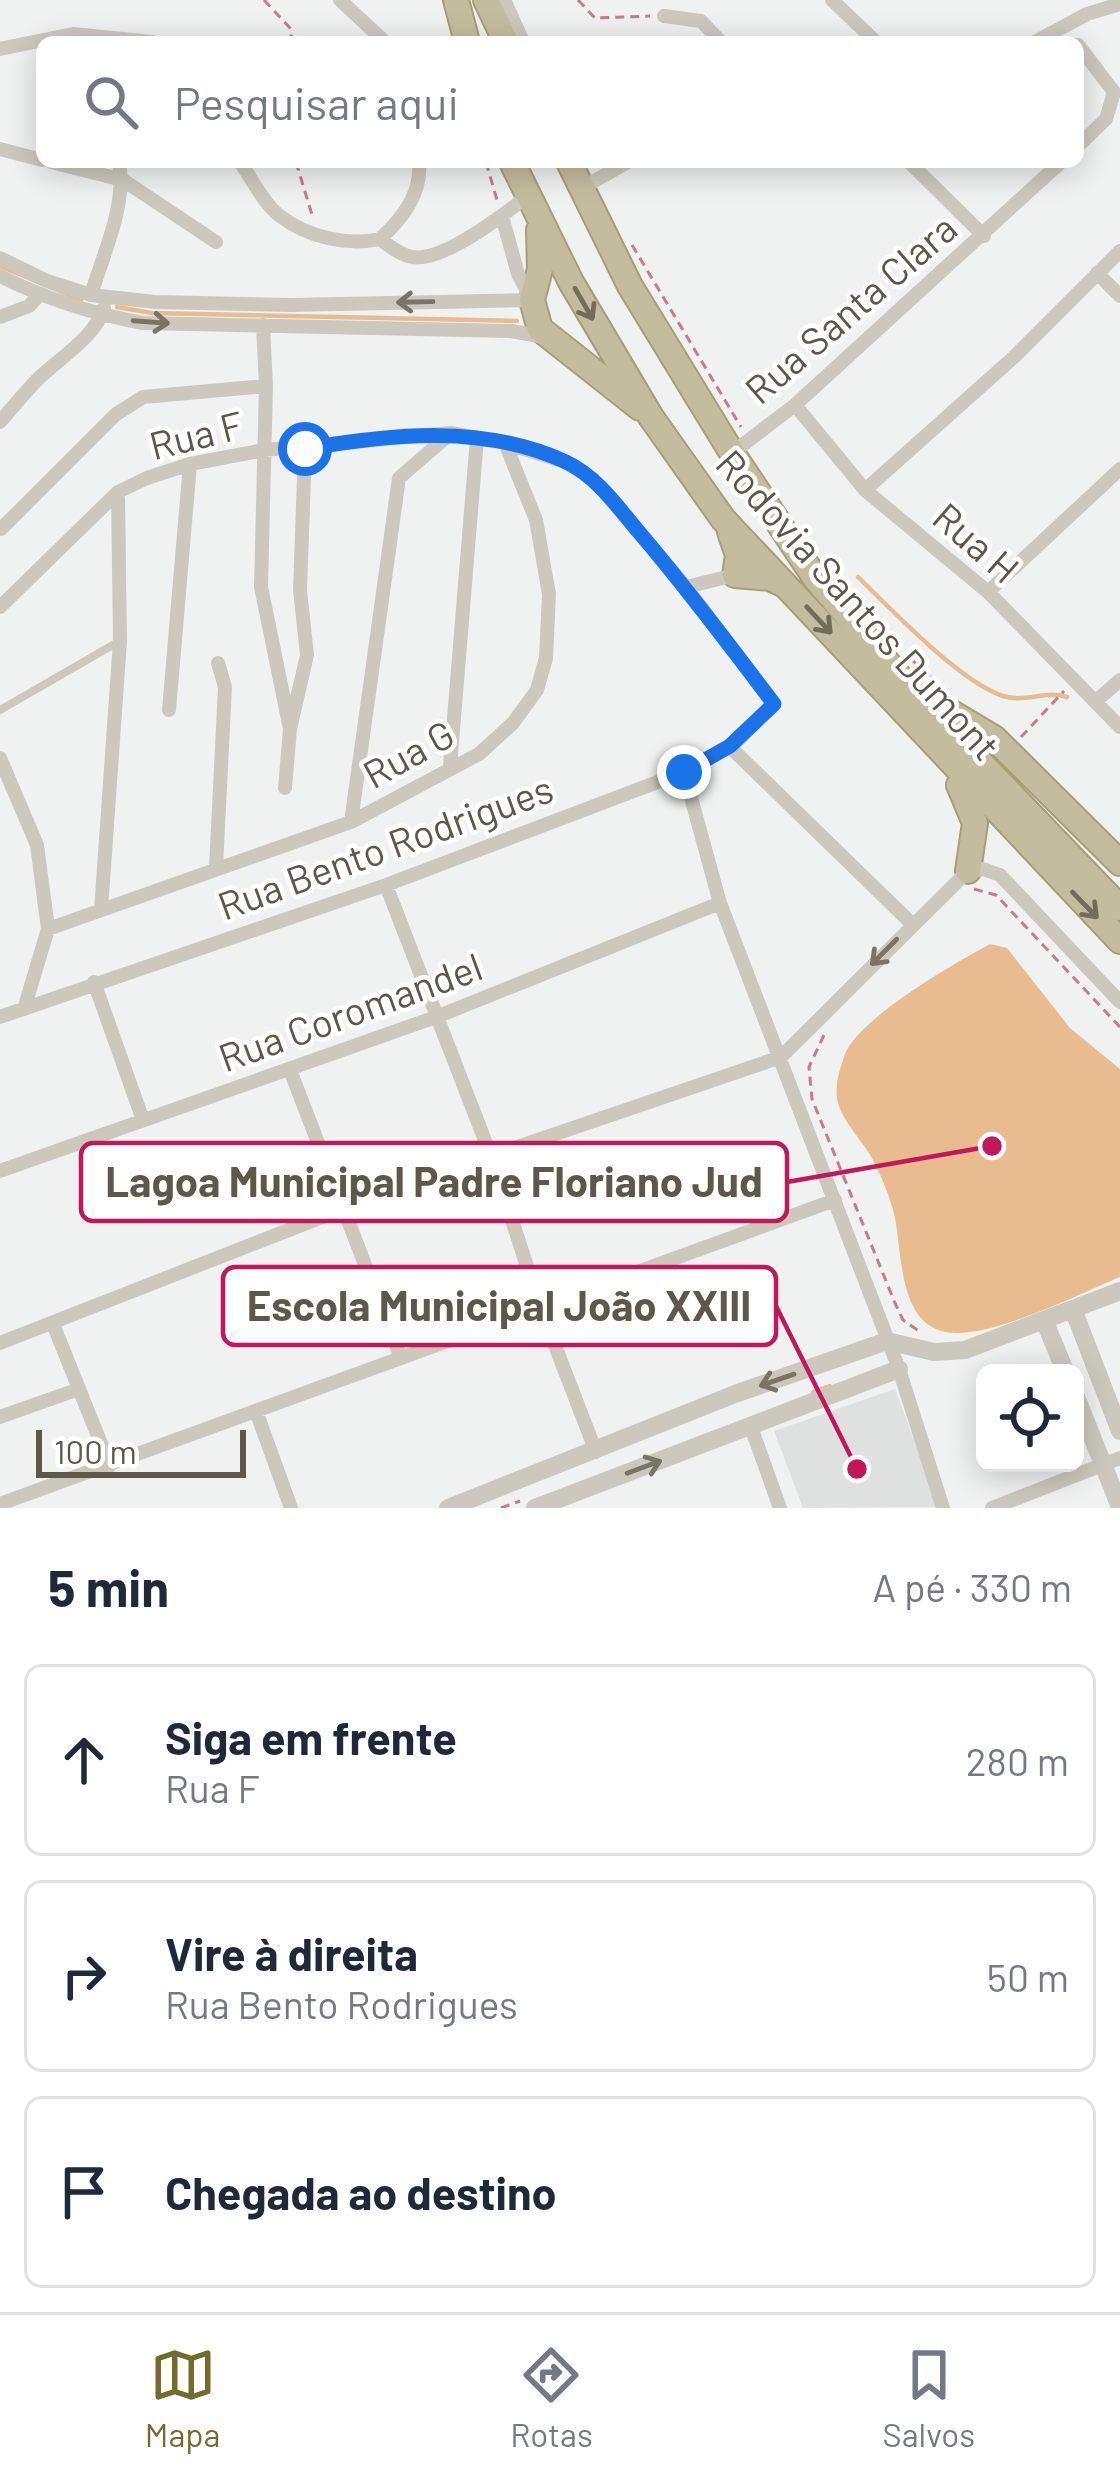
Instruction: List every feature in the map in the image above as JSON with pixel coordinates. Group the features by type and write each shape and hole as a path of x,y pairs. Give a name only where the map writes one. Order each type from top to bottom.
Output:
{"highway":[{"path":"456,0 465,36"},
{"path":"486,0 503,36"},
{"name":"Rodovia Santos Dumont","path":"515,168 539,221 651,417 723,519 1120,941"},
{"name":"Rodovia Santos Dumont","path":"571,168 630,286 740,446 816,579 909,688 1120,908"},
{"path":"539,221 540,269 532,300 540,329 651,417"},
{"path":"688,468 740,446"},
{"path":"723,519 736,546 735,575 770,578 788,586"},
{"path":"909,688 994,738 1120,863"},
{"path":"940,751 970,803 976,824 966,880"}],"street":[{"path":"340,0 379,36"},
{"path":"502,0 518,36"},
{"path":"832,0 870,36"},
{"path":"1047,36 1088,14 1120,4"},
{"path":"664,16 701,21 715,36"},
{"path":"1060,29 1067,36"},
{"path":"0,50 36,44"},
{"path":"1084,54 1114,92 1106,119 1084,140"},
{"path":"0,149 36,158"},
{"path":"73,168 122,181 216,242"},
{"path":"103,316 99,296 122,181 120,168"},
{"path":"244,168 278,215 318,236 362,243 380,238 395,225 421,184 420,168"},
{"path":"580,189 617,168"},
{"path":"916,168 984,236"},
{"name":"Rua Santa Clara","path":"740,446 795,405 1055,168"},
{"path":"380,238 414,258 432,255 502,216 529,195"},
{"path":"0,258 47,281 99,296 155,302 532,300 513,260 502,216"},
{"path":"866,490 1014,357 1120,250"},
{"path":"1097,273 1120,296"},
{"path":"0,276 39,295 103,316 143,323 511,331 553,339"},
{"path":"0,316 29,306 39,295"},
{"path":"0,422 103,316"},
{"path":"263,325 261,587 290,729"},
{"path":"1,529 115,415 142,397 266,386"},
{"name":"Rua H","path":"795,405 866,490 988,592 1120,727"},
{"path":"351,822 399,478 452,434"},
{"name":"Rua F","path":"0,607 118,491 190,464 264,450 452,434 505,443 566,462 592,479 686,587 774,704"},
{"path":"450,767 477,438"},
{"name":"Rua G","path":"48,929 351,822 479,754 513,723 537,690 546,658 549,594 536,520 505,443"},
{"path":"285,788 290,729 308,655 300,590 305,449"},
{"path":"169,710 190,464"},
{"path":"988,592 1120,469"},
{"path":"101,910 120,641 118,491"},
{"path":"686,587 735,575"},
{"path":"216,867 226,686 218,663"},
{"path":"1094,702 1120,680"},
{"name":"Rua Bento Rodrigues","path":"0,1017 386,885 684,772 730,746 774,704"},
{"path":"730,746 912,924"},
{"path":"0,758 37,845 48,929 24,1009"},
{"path":"684,772 719,903 899,1369 943,1508"},
{"path":"491,1156 781,1057 912,924 983,869 1000,875 1120,1002"},
{"path":"386,885 491,1156 541,1309 596,1452"},
{"name":"Rua Coromandel","path":"0,1171 436,1017 719,903"},
{"path":"94,982 142,1120"},
{"path":"290,1070 401,1358"},
{"path":"0,1504 835,1200"},
{"path":"0,1343 345,1208"},
{"path":"448,1508 735,1394 887,1341 914,1349 965,1350 1120,1292"},
{"path":"1073,1310 1120,1431"},
{"path":"1044,1320 1062,1364"},
{"path":"52,1324 110,1466"},
{"path":"535,1508 899,1369 914,1349"},
{"path":"0,1417 79,1389"},
{"path":"1084,1410 1112,1461 1120,1507"},
{"path":"256,1411 291,1508"},
{"path":"751,1427 780,1508"},
{"path":"992,1508 1112,1461"}],"lane":[{"path":"0,710 120,641"}],"path":[{"path":"264,0 291,28 290,36"},
{"path":"578,0 595,18 664,16"},
{"path":"298,168 318,236"},
{"path":"488,168 502,216"},
{"path":"629,239 740,446"},
{"path":"909,658 951,695"},
{"path":"1007,751 1065,690"},
{"path":"966,880 996,896 1120,1027"},
{"path":"825,1034 808,1067 812,1099 903,1320 936,1337"}],"shaded area":[{"path":"990,944 1007,948 1070,1028 1120,1069 1120,1277 1009,1323 946,1332 930,1326 910,1300 890,1201 874,1162 840,1108 837,1082 845,1054 869,1024"},
{"path":"895,1389 939,1507 803,1508 774,1431"}],"waterway":[{"path":"0,266 81,300"},
{"path":"117,307 152,313 517,321"},
{"path":"858,577 927,644 986,688 1011,698 1067,697"},
{"path":"813,1392 830,1386"}],"place":[{"name":"Lagoa Municipal Padre Floriano Jud","path":"992,1146"},
{"name":"Escola Municipal João XXIII","path":"857,1469"}],"route":[{"path":"305,449 452,434 505,443 566,462 592,479 686,587 774,704 730,746 684,772"}]}
